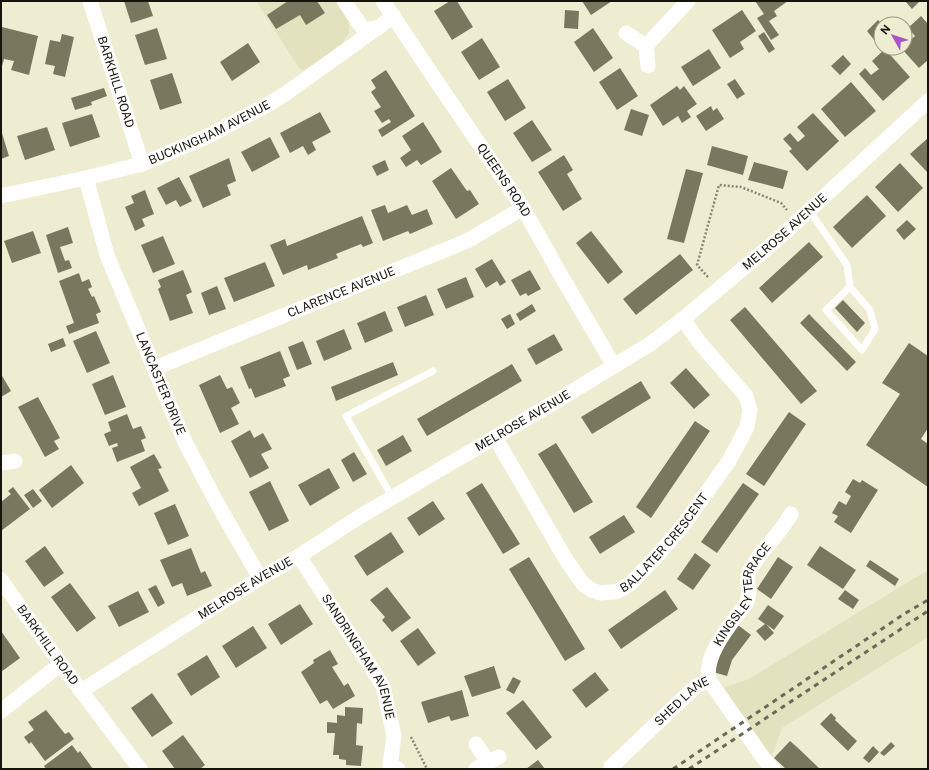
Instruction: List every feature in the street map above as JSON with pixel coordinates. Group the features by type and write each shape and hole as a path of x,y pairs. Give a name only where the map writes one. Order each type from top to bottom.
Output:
{"street":[{"name":"BARKHILL ROAD","path":"90,1 142,164"},
{"path":"344,1 367,33"},
{"name":"QUEENS ROAD","path":"383,1 523,208 614,366"},
{"path":"648,66 646,46 688,1"},
{"name":"BUCKINGHAM AVENUE","path":"1,196 86,178 142,164 204,138 267,105 367,33 394,16"},
{"path":"626,33 646,46"},
{"name":"MELROSE AVENUE","path":"81,691 260,578 299,556 358,517 495,438 650,344 719,290 778,239 928,101"},
{"name":"LANCASTER DRIVE","path":"86,178 107,255 185,442 218,505 260,578"},
{"name":"CLARENCE AVENUE","path":"155,368 467,241 523,208"},
{"name":"BALLATER CRESCENT","path":"495,438 565,558 583,584 600,593 612,592 624,588 637,578 682,527 742,439 750,415 746,396 699,342 683,319"},
{"name":"KINGSLEY TERRACE","path":"714,686 708,673 716,647 726,630 748,600 748,573 764,549 772,542 785,524 790,514"},
{"name":"SANDRINGHAM AVENUE","path":"299,556 383,686 394,736 392,768"},
{"name":"BARKHILL ROAD","path":"1,580 81,691"},
{"path":"1,711 61,664"},
{"name":"SHED LANE","path":"611,767 696,686 714,686 768,764"},
{"path":"81,691 140,769"},
{"path":"476,744 484,756 481,767"},
{"path":"481,767 499,757"}],"lane":[{"path":"809,210 847,266 850,287 870,310 875,329 862,350 826,310 850,287"},
{"path":"392,497 346,416 433,371"}],"path":[{"path":"719,290 697,265 719,185 741,187 781,203 797,221"},
{"path":"394,736 405,734 411,736 427,769"}],"shaded area":[{"path":"256,1 336,1 349,22 349,33 342,44 306,69 302,70 299,68"},
{"path":"928,570 928,637 782,728 771,758 723,688 749,679"}],"building":[{"path":"124,1 148,1 153,16 131,23"},
{"path":"288,1 317,1 325,13 306,25 300,15 276,29 267,15"},
{"path":"450,1 457,1 473,27 452,40 434,11"},
{"path":"582,1 612,1 591,15"},
{"path":"755,1 788,1 774,11 777,16 769,21 779,35 771,40 757,18 764,14"},
{"path":"905,1 920,1 912,9"},
{"path":"565,10 579,11 578,29 564,28"},
{"path":"742,10 756,31 740,42 744,49 730,58 712,30"},
{"path":"921,16 928,24 928,60 919,68 908,56 913,56 913,38 915,36 913,34 913,23"},
{"path":"873,25 873,38 867,31"},
{"path":"2,27 38,36 29,75 11,70 14,61 4,59 1,66"},
{"path":"157,28 167,59 145,65 135,35"},
{"path":"593,28 613,58 594,72 574,42"},
{"path":"764,32 775,49 769,53 758,36"},
{"path":"62,34 74,37 65,77 53,74 55,66 45,64 50,40 60,42"},
{"path":"482,38 500,67 479,80 461,52"},
{"path":"248,43 260,62 232,81 220,62"},
{"path":"709,49 721,68 693,86 681,67"},
{"path":"843,55 851,64 840,75 831,66"},
{"path":"877,56 891,56 910,77 883,101 859,74 865,68 871,75 879,69 872,61"},
{"path":"620,68 638,96 617,110 599,82"},
{"path":"386,70 415,116 382,137 378,130 391,122 389,119 382,123 374,111 381,107 371,92 376,88 371,80"},
{"path":"172,73 182,103 160,110 150,80"},
{"path":"508,79 526,108 505,121 487,92"},
{"path":"735,79 745,94 737,99 727,84"},
{"path":"851,82 876,111 845,137 821,109"},
{"path":"677,86 680,90 684,86 697,104 687,111 691,117 682,123 678,116 663,126 650,105"},
{"path":"104,88 107,96 91,102 92,105 75,110 71,98"},
{"path":"711,106 713,111 717,108 724,119 706,131 696,116"},
{"path":"631,109 649,115 642,136 624,130"},
{"path":"320,112 331,132 312,142 316,150 308,155 303,146 290,153 280,133"},
{"path":"813,113 839,141 807,171 789,151 792,149 783,139 790,133 798,142 805,136 797,127"},
{"path":"92,114 100,137 70,147 62,123"},
{"path":"532,120 552,150 532,162 513,133"},
{"path":"423,122 442,152 421,165 417,160 406,167 400,158 411,150 402,136"},
{"path":"47,127 55,150 25,160 17,136"},
{"path":"1,130 9,156 1,159"},
{"path":"270,137 280,157 252,172 241,152"},
{"path":"928,138 928,173 910,154"},
{"path":"712,146 748,156 743,175 707,165"},
{"path":"564,155 573,170 567,174 582,199 563,211 538,172"},
{"path":"229,158 236,181 227,185 231,195 203,208 189,176"},
{"path":"385,160 389,170 377,176 372,166"},
{"path":"754,162 788,171 783,189 748,180"},
{"path":"900,163 923,188 898,212 875,187"},
{"path":"451,168 467,191 470,190 479,204 456,219 432,181"},
{"path":"686,169 703,173 684,243 667,239"},
{"path":"179,177 192,201 180,207 176,200 166,205 157,188"},
{"path":"145,190 154,214 142,219 145,226 135,231 125,207 134,203 131,196"},
{"path":"867,195 886,216 852,248 833,227"},
{"path":"385,205 388,213 407,205 412,215 427,209 433,224 410,234 408,231 383,241 371,210"},
{"path":"362,216 373,243 363,247 361,244 336,254 338,258 308,270 307,265 283,275 270,245 285,239 287,246"},
{"path":"907,220 916,229 904,240 896,230"},
{"path":"68,227 73,243 60,247 65,261 69,260 72,268 58,273 46,235"},
{"path":"33,231 41,253 12,263 4,241"},
{"path":"591,231 623,272 608,284 576,243"},
{"path":"163,236 175,264 153,273 141,245"},
{"path":"809,242 823,257 772,303 759,288"},
{"path":"680,254 693,270 636,315 623,299"},
{"path":"492,259 506,282 500,286 497,281 486,288 475,269"},
{"path":"265,262 275,286 234,302 224,278"},
{"path":"183,270 192,292 186,295 193,313 170,321 158,289 161,287 158,280"},
{"path":"530,270 541,289 528,296 526,293 520,296 511,280"},
{"path":"79,273 82,282 89,279 92,287 88,289 92,297 94,296 101,312 96,314 99,323 69,334 66,326 74,323 59,281"},
{"path":"466,277 474,297 446,309 437,289"},
{"path":"217,286 226,309 209,315 201,293"},
{"path":"426,295 434,315 405,327 397,307"},
{"path":"843,300 865,323 857,332 835,308"},
{"path":"532,304 536,311 520,321 516,314"},
{"path":"745,307 817,391 801,404 730,320"},
{"path":"385,311 393,331 365,343 357,323"},
{"path":"510,314 515,324 507,329 501,319"},
{"path":"809,314 856,362 847,371 800,323"},
{"path":"344,329 352,349 324,361 316,341"},
{"path":"96,331 110,363 87,373 73,341"},
{"path":"554,334 563,350 536,365 527,349"},
{"path":"63,338 66,346 51,352 48,344"},
{"path":"303,341 312,364 297,370 288,347"},
{"path":"909,343 928,356 928,428 921,439 928,444 928,487 866,445 900,394 882,383"},
{"path":"280,351 290,376 283,379 286,386 255,398 251,388 249,389 240,367"},
{"path":"393,362 398,375 336,401 331,387"},
{"path":"512,364 522,381 427,436 417,419"},
{"path":"686,368 710,395 694,409 670,383"},
{"path":"1,374 11,391 1,397"},
{"path":"113,375 126,407 105,415 92,384"},
{"path":"220,375 227,389 232,387 240,403 231,408 239,424 220,433 199,385"},
{"path":"641,381 651,398 592,434 581,417"},
{"path":"38,397 60,438 54,441 59,449 45,457 18,407"},
{"path":"789,412 806,424 764,486 746,474"},
{"path":"127,414 133,429 141,426 146,438 141,440 145,451 117,462 112,448 118,446 117,443 109,446 104,434 111,431 108,422"},
{"path":"695,421 710,431 651,518 636,507"},
{"path":"250,430 254,438 263,433 272,449 261,454 269,468 250,478 231,441"},
{"path":"403,435 412,451 386,466 377,450"},
{"path":"556,443 593,502 574,513 538,454"},
{"path":"354,452 367,474 353,482 341,460"},
{"path":"154,454 162,468 158,469 169,491 139,506 132,493 141,488 130,467"},
{"path":"71,465 84,483 52,508 39,490"},
{"path":"329,468 340,488 310,506 298,485"},
{"path":"853,479 860,483 862,480 878,490 851,533 834,522 838,516 832,513 839,501 846,505 851,496 845,492"},
{"path":"270,481 289,521 269,531 249,492"},
{"path":"482,483 520,544 503,554 466,493"},
{"path":"743,483 759,494 717,553 701,542"},
{"path":"13,487 30,509 1,531 1,502 11,494 8,491"},
{"path":"33,489 42,501 33,508 24,495"},
{"path":"433,501 445,519 419,536 407,518"},
{"path":"175,504 189,536 168,545 154,513"},
{"path":"624,515 635,532 600,554 589,537"},
{"path":"391,532 404,552 367,576 354,556"},
{"path":"45,546 64,573 44,587 25,561"},
{"path":"820,546 856,570 843,589 807,565"},
{"path":"191,548 201,573 205,571 212,586 187,596 182,583 172,587 160,560"},
{"path":"695,553 711,565 693,590 677,579"},
{"path":"529,557 585,649 565,661 509,569"},
{"path":"778,557 793,567 771,599 757,589"},
{"path":"870,560 899,579 895,586 866,566"},
{"path":"70,583 96,618 77,632 51,597"},
{"path":"156,585 165,603 158,607 148,589"},
{"path":"387,587 411,618 392,632 382,620 385,617 370,600"},
{"path":"665,590 678,609 621,649 608,630"},
{"path":"845,590 859,600 853,609 838,599"},
{"path":"138,591 149,612 119,627 108,606"},
{"path":"300,604 313,624 281,645 268,624"},
{"path":"768,605 784,616 774,630 766,624 774,633 765,641 756,631 765,624 758,619"},
{"path":"738,625 751,635 732,660 727,676 713,672 719,650"},
{"path":"253,626 267,648 236,668 222,646"},
{"path":"418,628 436,653 418,666 400,641"},
{"path":"1,631 20,658 1,672"},
{"path":"330,650 338,664 332,667 344,686 348,683 355,696 333,709 327,700 320,704 301,672 314,663 313,660"},
{"path":"207,655 220,677 191,696 177,674"},
{"path":"494,666 501,688 472,697 464,676"},
{"path":"595,672 609,690 586,708 572,690"},
{"path":"513,677 521,681 514,694 506,690"},
{"path":"462,690 469,716 451,721 449,716 428,723 421,702"},
{"path":"152,693 173,723 152,737 131,708"},
{"path":"523,700 552,737 536,750 506,713"},
{"path":"345,707 363,708 362,724 357,723 356,745 363,746 361,766 346,765 346,760 339,759 339,755 333,755 335,733 327,733 327,722 337,723 337,715 345,716"},
{"path":"46,710 65,734 69,732 74,739 45,761 31,742 29,744 24,737 34,730 28,722"},
{"path":"831,713 836,718 835,720 857,741 848,751 820,724"},
{"path":"183,735 205,765 200,769 175,769 162,751"},
{"path":"790,741 820,769 786,769 774,758"},
{"path":"891,742 895,746 884,756 880,753"},
{"path":"72,745 78,753 80,751 93,769 46,769 44,766"},
{"path":"873,746 879,752 869,763 863,758"},
{"path":"538,760 545,769 526,769"}],"railway":[{"path":"673,769 904,614 928,600"},
{"path":"689,769 928,611"}]}
